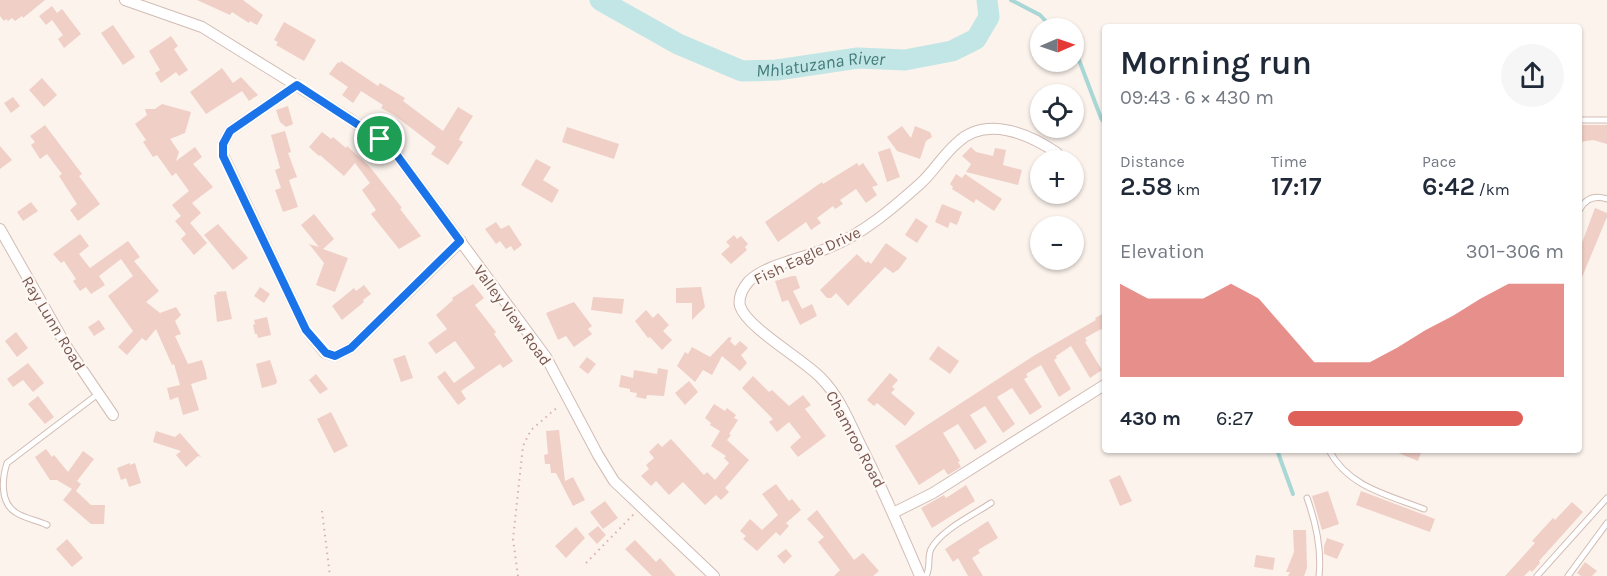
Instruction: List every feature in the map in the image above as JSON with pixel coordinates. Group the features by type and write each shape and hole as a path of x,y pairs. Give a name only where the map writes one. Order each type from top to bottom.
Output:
{"street":[{"name":"Valley View Road","path":"125,0 202,27 297,85 393,150 546,357 614,481 714,576"},
{"path":"297,85 230,131 223,144 223,156 306,330 326,353 335,356 351,348 460,241"},
{"name":"Fish Eagle Drive","path":"740,298 750,280 768,270 828,249 862,231 922,182 958,141 969,134 997,129 1011,130 1040,142 1052,150"},
{"name":"Ray Lunn Road","path":"0,229 68,349 113,415"},
{"name":"Chamroo Road","path":"740,298 741,308 745,315 759,329 816,373 834,393 893,513 920,576"},
{"path":"893,513 933,493 1102,387"}],"lane":[{"path":"1582,120 1598,118 1607,120"},
{"path":"1582,206 1586,200 1593,197 1607,199"},
{"path":"47,525 18,514 9,506 3,492 7,463 98,394"},
{"path":"1331,453 1346,474 1356,481 1424,509"},
{"path":"1307,498 1315,520 1319,544 1319,576"},
{"path":"1537,576 1607,498"},
{"path":"926,576 930,551 938,538 991,503"},
{"path":"1568,576 1607,523"}],"path":[{"path":"518,576 513,539 523,446 531,430 568,398"},
{"path":"586,563 640,507"},
{"path":"322,511 330,576"}],"building":[{"path":"0,0 45,0 23,18 22,16 15,21 12,18 4,21 0,16"},
{"path":"197,0 243,0 263,15 257,25 250,21 249,23 232,12 230,15"},
{"path":"52,6 57,13 62,9 81,34 64,48 58,39 63,35 52,20 46,25 39,16"},
{"path":"284,22 316,40 304,61 276,45 278,42 274,40"},
{"path":"113,25 135,57 123,65 101,33"},
{"path":"171,36 178,46 174,49 188,70 179,76 176,72 161,83 155,73 160,70 149,51"},
{"path":"341,61 378,86 380,83 405,98 403,101 443,131 458,107 473,116 460,137 459,140 463,142 448,165 431,154 436,147 394,115 381,108 383,105 361,91 353,103 342,95 348,87 329,74"},
{"path":"222,68 233,83 241,77 258,95 249,101 242,91 206,114 190,92"},
{"path":"42,78 57,95 44,107 29,90"},
{"path":"13,97 20,106 11,113 4,103"},
{"path":"162,104 191,112 185,133 170,139 179,152 176,161 195,147 202,157 193,164 213,187 192,203 201,213 190,223 207,243 194,255 181,239 186,234 175,221 181,216 172,205 189,191 176,173 172,176 157,155 153,157 143,142 146,140 135,124 147,115 145,109 155,109"},
{"path":"288,106 293,124 286,127 280,122 276,110"},
{"path":"45,125 82,174 79,176 100,204 78,221 70,210 77,204 59,176 62,174 47,154 40,159 31,145 35,142 30,136"},
{"path":"1582,125 1607,125 1607,144 1593,140 1582,142"},
{"path":"902,126 911,138 915,126 930,132 932,137 926,141 920,159 897,151 887,137"},
{"path":"567,127 619,144 614,159 562,142"},
{"path":"285,131 291,152 288,153 297,177 289,180 298,207 283,212 275,190 281,188 275,170 280,168 271,135"},
{"path":"322,132 331,139 333,137 346,148 347,146 370,167 421,236 399,249 371,214 376,210 362,190 370,183 355,163 344,176 309,147"},
{"path":"0,146 12,160 0,169"},
{"path":"971,147 976,152 993,156 995,148 1006,150 1003,165 1022,170 1018,185 966,172 971,164 962,156"},
{"path":"890,148 900,177 887,182 878,152"},
{"path":"536,159 551,167 543,180 559,190 552,203 521,185"},
{"path":"857,163 859,166 863,163 878,185 872,187 877,195 866,203 856,189 840,200 843,204 835,209 833,206 817,218 821,223 811,230 806,222 778,242 765,222 822,182 823,184"},
{"path":"956,174 962,178 965,174 1002,199 994,211 976,199 974,203 952,189 950,184"},
{"path":"31,202 38,211 23,221 17,212"},
{"path":"942,204 962,212 957,225 950,222 948,228 935,222"},
{"path":"1595,208 1607,213 1582,277 1582,243"},
{"path":"314,214 334,239 323,249 348,258 335,292 316,285 324,263 309,244 319,247 301,225"},
{"path":"916,218 928,226 917,243 905,235"},
{"path":"496,222 501,229 509,225 522,245 514,251 511,246 506,249 500,241 496,244 485,229"},
{"path":"218,224 248,258 233,270 204,235"},
{"path":"80,234 89,246 79,254 90,268 128,241 140,257 134,261 159,291 146,302 160,313 176,307 181,315 175,321 181,334 175,336 188,364 202,360 206,373 207,379 191,384 199,410 183,415 178,397 170,400 167,388 180,385 174,364 172,365 156,329 146,341 142,338 127,355 118,347 133,331 108,296 133,276 121,259 99,276 105,285 91,294 86,287 80,291 73,281 76,279 64,261 61,263 53,254"},
{"path":"734,235 737,239 741,236 748,244 745,247 747,250 731,264 721,254 730,246 726,242"},
{"path":"886,243 907,258 893,273 885,267 848,306 836,293 831,298 827,298 820,290 857,254 866,263 868,261 871,264"},
{"path":"796,276 800,288 793,291 802,309 812,304 817,316 800,325 788,300 782,302 775,281"},
{"path":"473,284 484,298 475,305 496,332 494,334 513,361 503,368 500,364 461,391 466,399 458,405 437,377 445,371 454,383 475,368 455,341 436,354 428,343 447,329 436,315 453,300 452,298"},
{"path":"364,285 371,294 342,320 332,306 354,288 356,291"},
{"path":"260,287 270,294 264,303 254,296"},
{"path":"701,287 705,307 692,320 692,303 676,303 676,288"},
{"path":"226,291 232,319 217,322 214,295 217,294 216,292"},
{"path":"593,297 624,299 622,314 591,310"},
{"path":"574,302 592,326 588,329 592,334 574,347 566,336 558,340 546,313"},
{"path":"646,310 653,318 658,313 669,325 663,331 672,340 662,350 650,337 648,338 635,321"},
{"path":"1102,314 1102,331 1101,329 1085,338 1087,341 1085,342 1102,370 1090,378 1071,346 1056,356 1054,360 1071,389 1059,397 1041,365 1026,374 1028,377 1024,379 1042,407 1030,415 1012,388 997,397 1015,424 1003,433 985,406 970,415 987,442 975,450 958,424 943,433 960,461 958,462 961,467 948,475 944,469 919,485 895,446 1035,355 1096,320 1095,318"},
{"path":"267,317 271,335 258,338 253,325 254,320"},
{"path":"99,320 105,329 94,336 88,327"},
{"path":"16,332 28,348 17,357 5,341"},
{"path":"729,337 732,338 730,341 735,346 740,341 748,348 741,355 747,363 740,371 722,356 712,375 703,370 695,382 677,366 685,352 688,354 692,347 710,357"},
{"path":"938,346 959,361 950,374 929,359"},
{"path":"405,355 413,378 401,382 393,359"},
{"path":"587,357 596,364 588,374 579,367"},
{"path":"270,360 277,381 276,384 262,388 256,364"},
{"path":"28,363 44,383 33,392 23,380 13,387 7,379"},
{"path":"658,368 668,370 664,396 647,395 646,399 636,397 637,393 619,387 621,375 633,378 634,370 657,374"},
{"path":"890,373 898,380 892,387 895,389 891,393 915,413 905,426 877,403 874,406 867,400"},
{"path":"316,374 328,389 320,394 309,380"},
{"path":"753,376 769,392 772,390 789,406 803,395 811,405 805,409 826,436 798,457 790,447 801,437 789,422 777,432 769,422 773,419 742,388"},
{"path":"689,381 698,392 685,405 675,393"},
{"path":"38,396 54,417 45,424 28,404"},
{"path":"714,404 725,411 727,408 736,415 734,418 738,420 727,440 749,460 725,488 729,492 721,500 716,495 705,505 683,482 669,495 656,481 651,486 641,476 649,469 646,465 654,458 649,452 658,443 662,447 671,439 704,475 707,472 715,480 729,463 724,458 726,456 711,446 720,431 710,425 711,423 705,418"},
{"path":"331,412 348,446 334,453 317,419"},
{"path":"559,430 565,481 573,477 585,500 573,506 556,473 551,473 550,464 545,464 544,455 548,454 546,431"},
{"path":"156,431 175,437 180,433 201,457 198,456 186,467 176,455 181,451 153,442"},
{"path":"46,449 68,472 83,451 94,459 77,481 81,484 76,491 91,505 105,505 104,524 91,524 63,500 72,489 57,480 50,480 35,457"},
{"path":"1398,453 1421,453 1418,461"},
{"path":"130,463 130,465 135,463 141,483 129,487 126,478 121,480 117,468"},
{"path":"1120,475 1132,501 1120,506 1109,480"},
{"path":"776,484 789,501 792,499 801,510 786,523 789,526 780,536 776,532 757,551 743,539 746,536 740,531 750,519 762,530 778,515 762,494"},
{"path":"966,485 975,501 932,528 921,508 944,495 946,498"},
{"path":"1328,491 1339,524 1322,530 1312,496"},
{"path":"1361,491 1435,519 1430,532 1356,505"},
{"path":"605,501 618,518 603,529 590,512"},
{"path":"1572,502 1583,512 1532,572 1530,570 1524,576 1505,576 1535,543 1532,541 1553,518 1555,520"},
{"path":"817,510 854,560 863,553 879,571 873,576 834,576 840,570 818,542 824,537 807,519"},
{"path":"988,521 998,538 978,550 980,553 972,558 983,576 968,576 958,558 953,562 945,549"},
{"path":"598,526 606,535 597,544 588,534"},
{"path":"576,527 585,538 566,558 555,546"},
{"path":"1293,530 1306,530 1307,568 1304,576 1288,576 1290,572 1286,572 1294,552"},
{"path":"1327,538 1344,544 1337,559 1324,554"},
{"path":"67,539 83,558 72,567 56,549"},
{"path":"635,540 656,562 660,558 676,576 652,576 625,549"},
{"path":"786,549 792,556 784,564 777,556"},
{"path":"1256,555 1275,558 1273,570 1254,567"},
{"path":"1585,562 1597,571 1592,576 1581,576 1577,573"}],"waterway":[{"name":"Mhlatuzana River","path":"600,0 678,44 742,71 777,70 858,58 905,60 952,51 976,39 989,17 987,0"},
{"path":"1011,0 1043,18"},
{"path":"1084,72 1102,119"},
{"path":"1278,453 1293,494"}],"route":[{"path":"297,85 380,139 405,164 460,241 351,348 335,356 326,353 306,330 229,173 223,156 223,144 230,131 297,85"}]}
